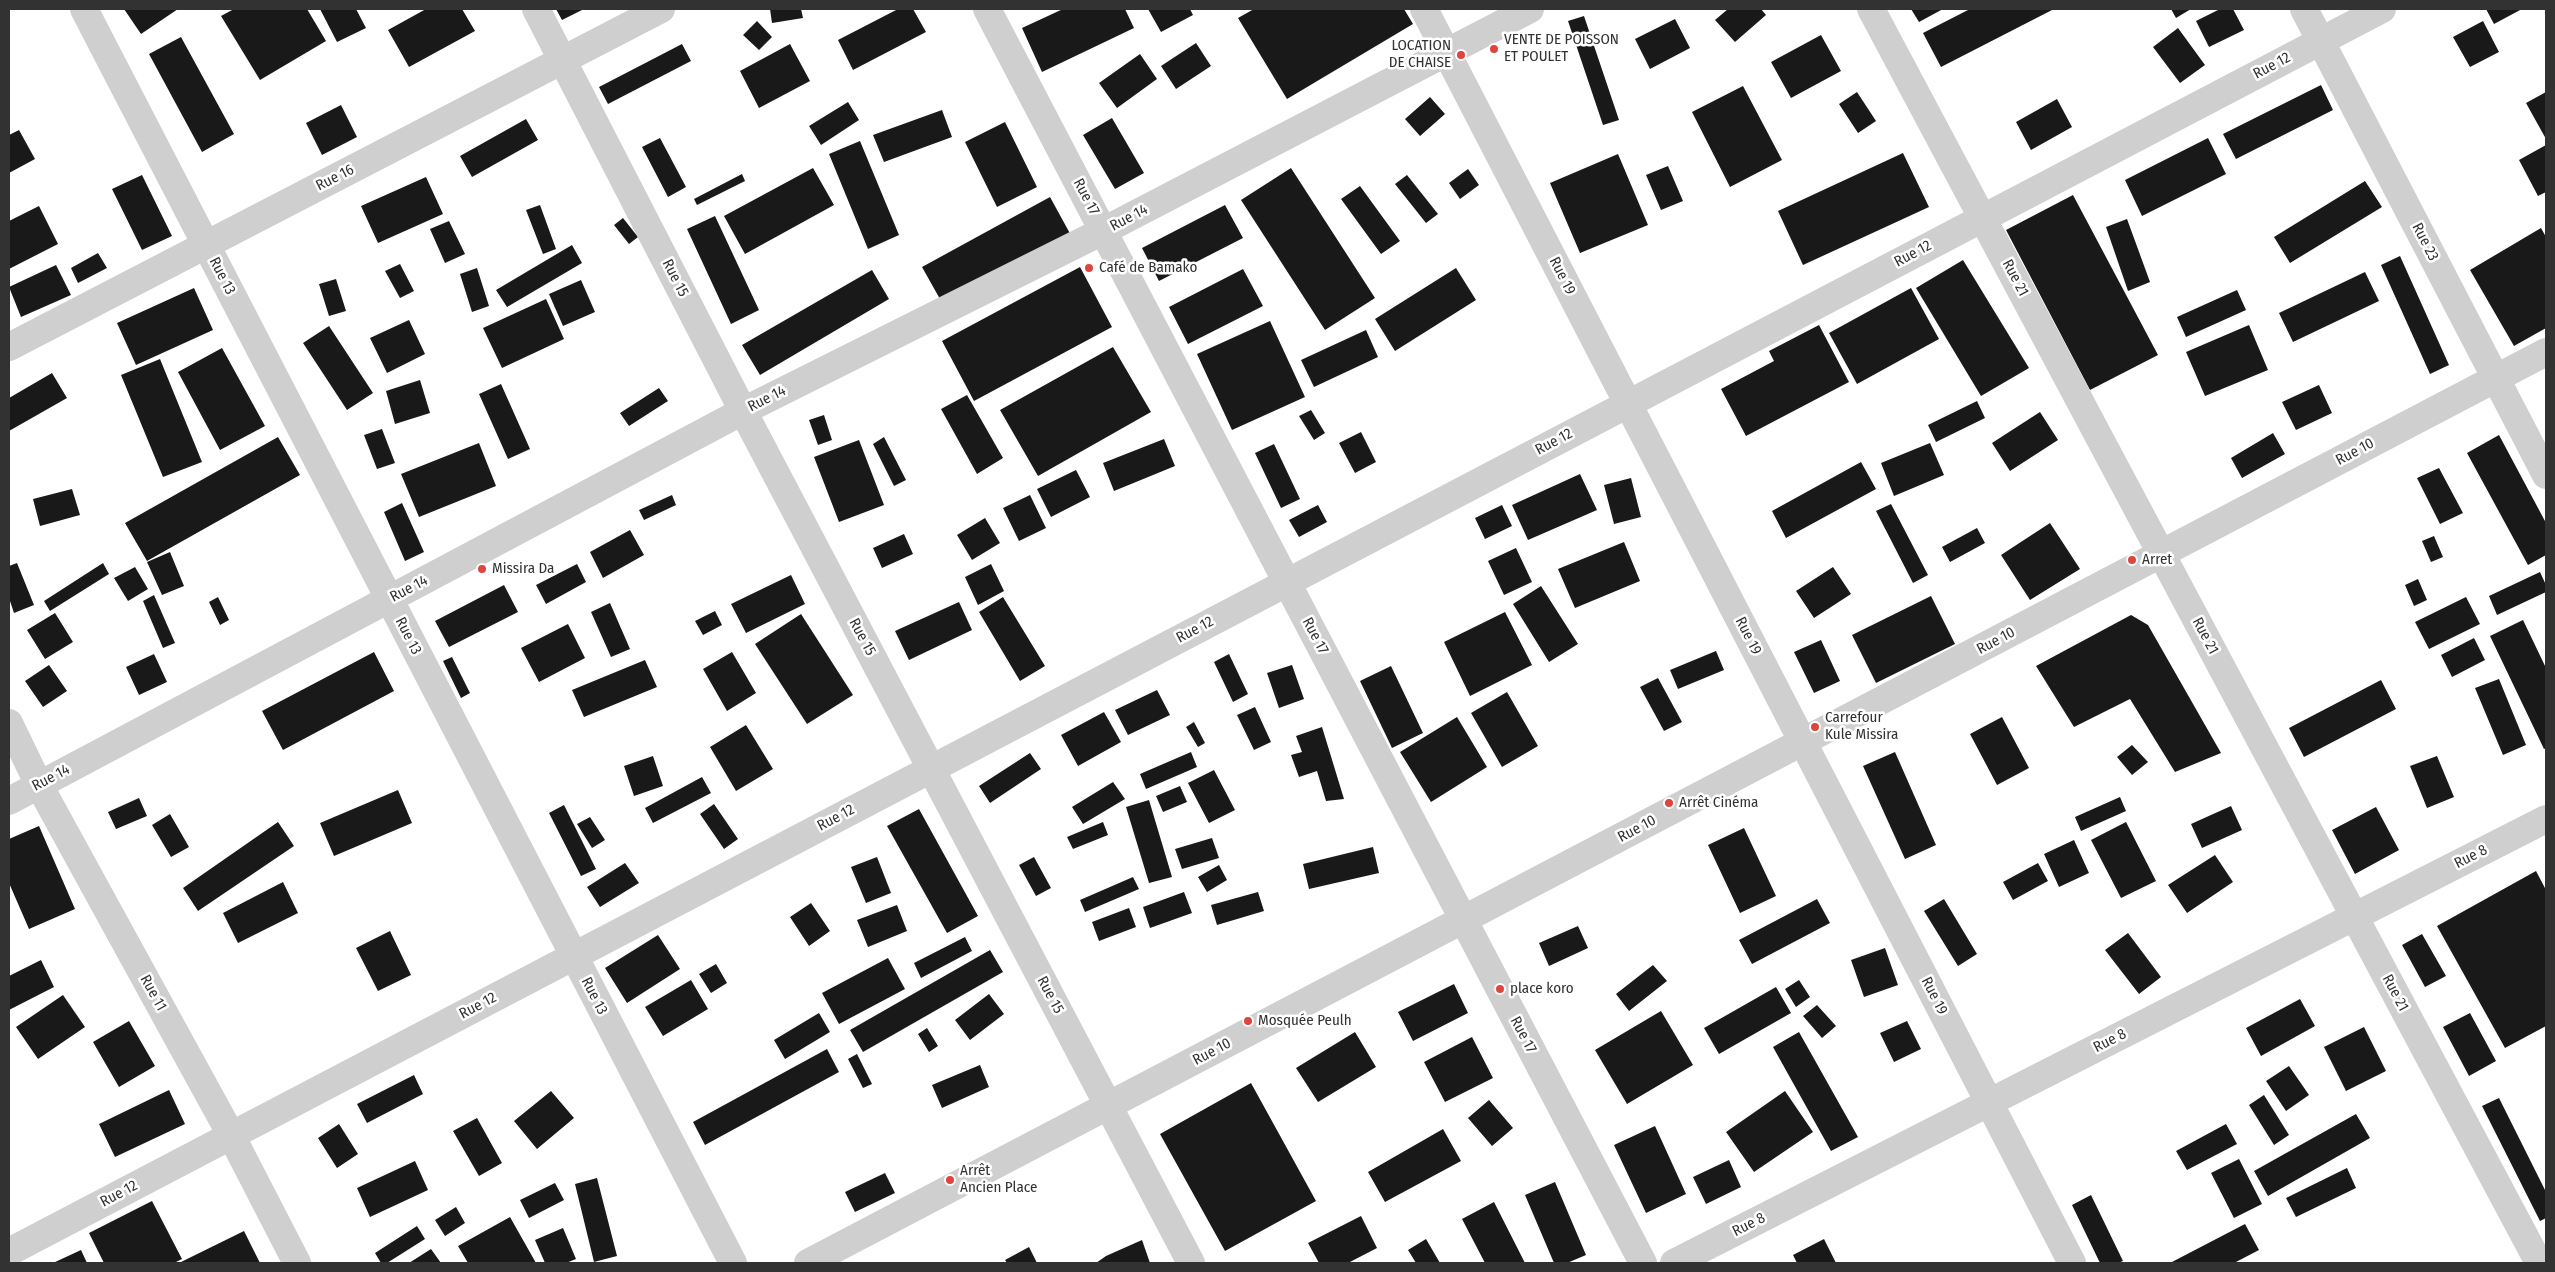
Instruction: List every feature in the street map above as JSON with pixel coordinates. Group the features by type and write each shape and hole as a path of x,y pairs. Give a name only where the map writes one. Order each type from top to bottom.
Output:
{"street":[{"name":"Rue 13","path":"84,9 733,1263"},
{"name":"Rue 15","path":"536,9 742,412 1191,1263"},
{"name":"Rue 16","path":"9,347 661,9"},
{"name":"Rue 17","path":"987,9 1643,1263"},
{"name":"Rue 19","path":"1424,9 2072,1263"},
{"name":"Rue 14","path":"9,801 742,412 1103,231 1530,9"},
{"name":"Rue 21","path":"1871,9 2539,1263"},
{"name":"Rue 23","path":"2304,9 2546,475"},
{"name":"Rue 12","path":"9,1252 2382,9"},
{"name":"Rue 10","path":"808,1263 2546,352"},
{"name":"Rue 11","path":"9,723 39,784 231,1135 297,1263"},
{"name":"Rue 8","path":"1674,1263 2546,819"}],"building":[{"path":"124,9 178,9 141,34"},
{"path":"234,9 307,9 326,41 260,80 221,16"},
{"path":"320,9 356,9 366,28 337,42"},
{"path":"426,9 462,9 475,31 409,67 388,30"},
{"path":"556,9 584,9 562,20"},
{"path":"770,9 801,9 803,18 772,23"},
{"path":"898,9 913,9 926,32 853,70 838,40"},
{"path":"1063,9 1125,9 1134,28 1042,72 1022,28"},
{"path":"1148,9 1190,9 1193,15 1161,32"},
{"path":"1254,9 1404,9 1413,24 1287,99 1238,18"},
{"path":"1728,9 1761,9 1766,15 1735,42 1715,20"},
{"path":"1911,9 1943,9 1919,22"},
{"path":"1970,9 2054,9 1941,67 1923,33"},
{"path":"2171,9 2191,9 2176,18"},
{"path":"2220,9 2233,9 2244,30 2209,47 2196,21"},
{"path":"2486,9 2522,9 2494,24"},
{"path":"1584,16 1619,120 1603,125 1568,21"},
{"path":"1675,19 1690,48 1650,69 1635,39"},
{"path":"757,21 772,37 759,50 743,35"},
{"path":"2483,21 2499,52 2470,67 2453,37"},
{"path":"2178,28 2205,65 2180,83 2153,47"},
{"path":"1821,35 1841,71 1791,98 1771,62"},
{"path":"181,37 234,134 202,152 149,54"},
{"path":"1196,43 1211,66 1176,89 1161,66"},
{"path":"682,44 691,61 608,104 599,87"},
{"path":"790,44 810,81 759,108 740,71"},
{"path":"1140,54 1157,79 1117,108 1099,83"},
{"path":"2321,85 2333,110 2236,159 2223,134"},
{"path":"1743,86 1782,160 1730,187 1692,112"},
{"path":"1857,92 1876,121 1858,133 1839,104"},
{"path":"2546,92 2546,139 2526,103"},
{"path":"1430,97 1445,114 1420,136 1405,119"},
{"path":"2057,99 2072,127 2031,150 2016,122"},
{"path":"848,102 859,120 821,145 809,126"},
{"path":"341,105 357,137 322,155 306,123"},
{"path":"942,110 952,137 884,162 873,135"},
{"path":"1112,118 1144,173 1115,189 1083,135"},
{"path":"526,119 538,140 472,177 460,156"},
{"path":"1005,122 1037,187 997,207 965,142"},
{"path":"19,130 35,159 9,173 9,135"},
{"path":"660,138 686,187 668,197 642,147"},
{"path":"2208,138 2226,174 2142,216 2125,180"},
{"path":"860,141 899,235 868,249 829,154"},
{"path":"2546,145 2546,192 2538,196 2519,160"},
{"path":"1903,153 1929,207 1803,265 1778,211"},
{"path":"1618,154 1648,225 1580,253 1550,183"},
{"path":"1668,166 1683,201 1661,210 1646,175"},
{"path":"813,168 834,205 745,254 724,216"},
{"path":"1291,168 1375,298 1325,330 1241,200"},
{"path":"1468,169 1479,185 1460,199 1449,183"},
{"path":"742,174 745,181 697,205 694,199"},
{"path":"142,175 172,236 142,250 112,189"},
{"path":"1407,175 1438,214 1426,223 1395,184"},
{"path":"426,177 443,214 378,243 361,206"},
{"path":"2365,181 2382,207 2290,263 2274,237"},
{"path":"1360,186 1400,241 1381,254 1341,199"},
{"path":"2073,195 2158,355 2090,390 2006,230"},
{"path":"1050,197 1073,239 945,308 922,267"},
{"path":"540,205 556,249 543,254 526,210"},
{"path":"1225,205 1243,238 1159,281 1142,248"},
{"path":"39,206 58,244 9,269 9,221"},
{"path":"715,216 759,310 731,324 687,229"},
{"path":"623,218 638,237 629,244 614,225"},
{"path":"2127,219 2150,282 2128,291 2106,227"},
{"path":"449,221 465,254 445,263 430,229"},
{"path":"2541,228 2546,237 2546,328 2514,346 2470,270"},
{"path":"572,245 582,263 507,307 496,290"},
{"path":"98,253 107,268 78,283 71,268"},
{"path":"2400,256 2449,365 2430,374 2381,265"},
{"path":"1963,260 2029,368 1981,396 1916,288"},
{"path":"400,264 414,291 400,298 385,271"},
{"path":"56,265 71,295 21,317 9,287"},
{"path":"1080,267 1112,327 974,401 942,341"},
{"path":"477,268 489,306 472,312 460,274"},
{"path":"1456,268 1476,300 1395,351 1375,319"},
{"path":"1243,269 1263,306 1188,344 1169,307"},
{"path":"872,270 889,299 760,375 742,345"},
{"path":"2365,272 2379,301 2293,342 2279,313"},
{"path":"336,279 346,311 329,316 319,284"},
{"path":"581,280 595,312 563,326 549,294"},
{"path":"194,288 213,330 136,365 117,323"},
{"path":"1911,288 1939,339 1857,384 1829,333"},
{"path":"2237,290 2246,310 2186,337 2177,317"},
{"path":"546,299 564,339 502,368 483,328"},
{"path":"409,320 425,354 387,373 370,338"},
{"path":"1270,321 1305,397 1232,430 1197,354"},
{"path":"1819,325 1849,382 1746,436 1721,389 1774,361 1769,351"},
{"path":"2249,325 2268,370 2205,396 2186,352"},
{"path":"329,326 373,393 347,410 303,343"},
{"path":"1366,330 1378,357 1314,387 1301,360"},
{"path":"1113,347 1151,412 1038,476 1000,410"},
{"path":"222,348 265,426 220,450 178,372"},
{"path":"160,359 202,462 163,477 121,375"},
{"path":"52,373 67,398 9,431 9,398"},
{"path":"420,380 430,413 395,424 386,391"},
{"path":"501,384 530,449 508,459 479,394"},
{"path":"2319,385 2332,413 2296,430 2282,402"},
{"path":"659,388 668,401 629,426 620,413"},
{"path":"967,395 1003,458 977,474 941,409"},
{"path":"1977,401 1985,418 1936,442 1928,425"},
{"path":"1311,410 1325,433 1314,440 1299,416"},
{"path":"2040,412 2058,440 2010,471 1992,443"},
{"path":"824,415 832,440 818,445 809,420"},
{"path":"382,429 395,463 377,469 364,435"},
{"path":"1361,432 1376,462 1355,473 1339,443"},
{"path":"2273,433 2285,454 2242,478 2231,458"},
{"path":"2499,435 2546,523 2546,555 2528,565 2467,453"},
{"path":"278,437 300,475 147,561 125,523"},
{"path":"884,437 906,480 894,486 873,444"},
{"path":"1164,439 1175,466 1114,491 1103,463"},
{"path":"859,440 884,505 839,522 814,457"},
{"path":"479,443 496,486 419,517 401,474"},
{"path":"1930,443 1944,475 1894,496 1881,463"},
{"path":"1274,444 1300,499 1281,508 1255,453"},
{"path":"1861,462 1876,489 1786,538 1772,511"},
{"path":"2439,468 2463,513 2440,524 2417,478"},
{"path":"1076,470 1090,497 1051,517 1037,489"},
{"path":"1580,474 1597,510 1528,540 1512,505"},
{"path":"1631,478 1641,517 1614,524 1604,485"},
{"path":"72,489 80,515 40,526 33,499"},
{"path":"672,495 676,505 644,520 639,510"},
{"path":"1030,495 1046,528 1019,541 1003,508"},
{"path":"402,503 424,552 405,561 384,512"},
{"path":"1891,504 1928,575 1913,583 1876,511"},
{"path":"1318,505 1327,522 1299,537 1289,520"},
{"path":"1502,505 1512,526 1485,539 1475,518"},
{"path":"985,518 1000,543 972,560 957,535"},
{"path":"2050,523 2080,569 2030,600 2001,555"},
{"path":"1977,528 1985,543 1950,562 1942,547"},
{"path":"630,530 644,555 603,578 590,552"},
{"path":"904,534 913,554 882,568 873,548"},
{"path":"2434,536 2443,557 2431,562 2422,541"},
{"path":"1624,542 1640,581 1575,608 1558,569"},
{"path":"1516,548 1532,582 1504,595 1488,561"},
{"path":"170,552 184,586 162,595 147,562"},
{"path":"17,563 34,605 14,613 9,598 9,566"},
{"path":"103,563 109,574 50,611 44,601"},
{"path":"577,564 586,582 546,604 536,585"},
{"path":"991,564 1004,591 978,605 965,577"},
{"path":"135,567 148,589 128,601 114,578"},
{"path":"1833,567 1851,594 1814,618 1796,591"},
{"path":"2540,572 2546,585 2546,592 2497,615 2489,596"},
{"path":"791,575 805,604 746,633 731,604"},
{"path":"2418,579 2427,600 2414,606 2405,585"},
{"path":"504,585 518,612 449,647 435,621"},
{"path":"1541,586 1578,644 1549,662 1513,604"},
{"path":"154,595 175,643 163,648 143,601"},
{"path":"1931,596 1955,644 1876,683 1852,635"},
{"path":"218,597 229,620 220,625 209,602"},
{"path":"1003,597 1045,666 1020,681 979,612"},
{"path":"2466,597 2480,624 2429,649 2415,622"},
{"path":"959,602 972,630 909,660 895,631"},
{"path":"610,603 630,649 611,657 591,612"},
{"path":"715,611 722,625 703,635 695,621"},
{"path":"1505,612 1532,665 1470,696 1444,642"},
{"path":"55,613 73,642 45,659 27,630"},
{"path":"801,614 853,695 807,724 755,644"},
{"path":"2131,615 2148,625 2221,753 2175,772 2130,699 2074,727 2036,666"},
{"path":"2523,620 2546,668 2546,748 2544,749 2490,636"},
{"path":"568,624 585,658 539,682 521,648"},
{"path":"2474,638 2485,660 2452,677 2441,655"},
{"path":"1821,640 1840,681 1814,693 1794,652"},
{"path":"1716,651 1724,670 1678,689 1670,670"},
{"path":"374,652 394,691 283,750 262,711"},
{"path":"732,652 756,693 727,711 703,669"},
{"path":"154,654 167,682 139,695 126,667"},
{"path":"1229,654 1248,694 1233,702 1214,662"},
{"path":"452,657 470,693 461,698 443,661"},
{"path":"645,660 657,687 584,717 572,690"},
{"path":"49,665 67,691 43,707 25,681"},
{"path":"1292,665 1304,699 1279,708 1267,673"},
{"path":"1391,666 1423,733 1392,748 1360,681"},
{"path":"1658,678 1682,722 1664,731 1640,687"},
{"path":"2499,679 2526,745 2503,755 2475,688"},
{"path":"2381,680 2396,709 2304,757 2289,728"},
{"path":"1157,690 1170,715 1128,735 1115,710"},
{"path":"1507,692 1538,746 1502,767 1471,713"},
{"path":"1255,707 1271,742 1254,750 1237,715"},
{"path":"1104,712 1121,742 1078,766 1061,735"},
{"path":"1457,717 1487,767 1431,802 1400,752"},
{"path":"2002,717 2029,768 1997,785 1970,734"},
{"path":"1194,722 1205,743 1198,747 1186,727"},
{"path":"746,725 773,769 736,791 710,747"},
{"path":"1322,727 1344,799 1326,801 1317,771 1299,777 1291,755 1302,752 1296,736"},
{"path":"2132,745 2148,762 2132,775 2117,757"},
{"path":"1191,752 1197,767 1146,789 1140,774"},
{"path":"1895,752 1936,845 1905,859 1863,766"},
{"path":"1030,753 1041,769 990,803 979,786"},
{"path":"653,756 663,786 634,796 624,766"},
{"path":"2437,756 2454,797 2427,808 2410,766"},
{"path":"1214,770 1235,810 1209,823 1188,783"},
{"path":"702,777 711,793 653,823 645,808"},
{"path":"1113,782 1125,799 1083,824 1072,807"},
{"path":"1180,786 1187,802 1163,812 1156,796"},
{"path":"398,790 412,823 334,856 320,823"},
{"path":"2120,797 2126,811 2081,831 2075,817"},
{"path":"139,798 147,816 116,829 108,812"},
{"path":"1149,800 1172,877 1149,883 1126,807"},
{"path":"714,804 738,839 724,849 700,814"},
{"path":"564,805 596,869 581,876 549,813"},
{"path":"2231,806 2242,830 2202,848 2191,824"},
{"path":"2376,807 2399,850 2355,874 2332,830"},
{"path":"919,809 978,916 947,933 887,826"},
{"path":"170,814 189,847 171,857 152,825"},
{"path":"590,817 605,840 592,848 577,824"},
{"path":"278,822 294,846 198,911 183,888"},
{"path":"1103,822 1108,835 1073,849 1067,837"},
{"path":"2126,822 2156,881 2121,898 2091,840"},
{"path":"39,826 75,909 29,929 9,883 9,839"},
{"path":"1744,828 1776,896 1740,913 1708,845"},
{"path":"1212,838 1219,858 1182,869 1175,849"},
{"path":"2074,840 2089,873 2059,887 2044,854"},
{"path":"1373,847 1379,873 1309,889 1303,864"},
{"path":"2215,855 2233,882 2187,913 2168,885"},
{"path":"877,857 891,893 866,903 851,867"},
{"path":"1034,857 1051,888 1036,896 1019,865"},
{"path":"625,863 639,883 600,907 587,887"},
{"path":"2038,863 2048,881 2013,900 2003,882"},
{"path":"1219,865 1227,880 1207,892 1198,877"},
{"path":"2536,871 2546,890 2546,1026 2505,1048 2437,926"},
{"path":"1133,877 1139,889 1085,912 1080,900"},
{"path":"283,882 298,913 238,943 223,913"},
{"path":"1184,892 1192,913 1150,928 1143,907"},
{"path":"1258,892 1264,911 1217,925 1211,905"},
{"path":"1817,899 1830,923 1752,964 1739,940"},
{"path":"1944,899 1977,954 1958,966 1924,911"},
{"path":"811,903 830,931 809,946 790,917"},
{"path":"897,905 907,931 868,947 857,920"},
{"path":"1129,908 1136,927 1099,941 1092,922"},
{"path":"1578,926 1588,948 1549,966 1539,943"},
{"path":"390,931 411,975 378,991 356,948"},
{"path":"2128,933 2161,977 2139,994 2105,950"},
{"path":"2422,934 2446,976 2425,987 2402,945"},
{"path":"658,935 680,969 627,1003 605,968"},
{"path":"965,937 972,951 921,978 914,963"},
{"path":"1885,948 1898,985 1864,997 1851,960"},
{"path":"990,950 1003,972 863,1052 850,1030"},
{"path":"888,958 905,989 839,1024 822,993"},
{"path":"41,960 54,987 9,1010 9,976"},
{"path":"716,964 727,983 711,993 699,974"},
{"path":"1653,965 1667,981 1629,1011 1616,994"},
{"path":"691,980 708,1009 663,1036 645,1007"},
{"path":"1799,980 1810,997 1796,1007 1785,989"},
{"path":"1454,984 1468,1013 1413,1041 1398,1012"},
{"path":"1776,987 1791,1013 1719,1054 1704,1028"},
{"path":"989,994 1004,1014 970,1040 955,1020"},
{"path":"63,995 85,1027 38,1059 16,1027"},
{"path":"2300,999 2315,1026 2261,1056 2246,1028"},
{"path":"1817,1005 1836,1026 1822,1038 1803,1016"},
{"path":"1661,1011 1693,1065 1627,1104 1595,1050"},
{"path":"819,1013 830,1032 785,1059 774,1040"},
{"path":"2470,1013 2496,1061 2469,1076 2443,1027"},
{"path":"129,1021 155,1066 119,1087 93,1042"},
{"path":"1907,1021 1921,1049 1894,1062 1880,1033"},
{"path":"2364,1027 2386,1071 2346,1091 2324,1047"},
{"path":"927,1028 938,1046 929,1052 918,1034"},
{"path":"1355,1032 1376,1067 1318,1102 1296,1068"},
{"path":"1799,1032 1858,1137 1831,1151 1773,1047"},
{"path":"1472,1037 1493,1078 1445,1102 1424,1062"},
{"path":"827,1049 839,1072 705,1145 693,1122"},
{"path":"857,1054 872,1084 863,1088 848,1059"},
{"path":"980,1065 989,1087 942,1108 932,1085"},
{"path":"2289,1066 2309,1095 2286,1111 2266,1081"},
{"path":"414,1075 423,1094 367,1123 357,1104"},
{"path":"1251,1083 1316,1201 1225,1251 1160,1134"},
{"path":"169,1090 185,1124 115,1157 99,1124"},
{"path":"551,1091 574,1118 537,1149 514,1121"},
{"path":"1785,1091 1813,1132 1754,1172 1726,1132"},
{"path":"2264,1095 2289,1135 2274,1145 2249,1105"},
{"path":"2499,1098 2546,1192 2546,1218 2540,1221 2482,1106"},
{"path":"1489,1100 1513,1128 1492,1146 1468,1118"},
{"path":"2356,1114 2370,1138 2268,1196 2254,1171"},
{"path":"477,1118 502,1163 479,1176 453,1131"},
{"path":"339,1124 358,1154 337,1168 318,1138"},
{"path":"2226,1124 2237,1144 2187,1170 2176,1151"},
{"path":"1655,1126 1686,1194 1646,1213 1614,1145"},
{"path":"1443,1129 1461,1161 1385,1202 1368,1172"},
{"path":"2239,1159 2262,1204 2234,1218 2211,1173"},
{"path":"1729,1160 1741,1187 1706,1204 1693,1177"},
{"path":"415,1161 428,1190 370,1217 357,1188"},
{"path":"2347,1168 2356,1188 2296,1217 2286,1198"},
{"path":"885,1173 895,1193 855,1212 845,1192"},
{"path":"597,1178 617,1256 594,1262 575,1184"},
{"path":"1555,1182 1586,1255 1567,1263 1554,1263 1525,1195"},
{"path":"555,1183 564,1200 529,1218 520,1200"},
{"path":"2091,1195 2123,1261 2118,1263 2100,1263 2072,1205"},
{"path":"152,1201 182,1259 174,1263 104,1263 89,1233"},
{"path":"1494,1202 1525,1263 1485,1263 1462,1219"},
{"path":"456,1207 465,1223 445,1236 435,1220"},
{"path":"1361,1216 1377,1248 1348,1263 1319,1263 1308,1243"},
{"path":"510,1217 536,1263 468,1263 458,1246"},
{"path":"2245,1224 2259,1250 2234,1263 2170,1263"},
{"path":"417,1226 425,1239 387,1263 381,1263 375,1253"},
{"path":"563,1228 576,1259 566,1263 545,1263 535,1240"},
{"path":"244,1231 260,1263 179,1263"},
{"path":"1426,1239 1440,1263 1416,1263 1408,1250"},
{"path":"1824,1239 1836,1263 1797,1263 1793,1255"},
{"path":"1142,1240 1150,1263 1096,1263 1106,1256"},
{"path":"1029,1247 1037,1263 1007,1263 1005,1260"},
{"path":"431,1249 441,1263 409,1263"},
{"path":"81,1250 87,1263 53,1263"}],"place":[{"name":"VENTE DE POISSON ET POULET","path":"1494,49"},
{"name":"LOCATION DE CHAISE","path":"1461,55"},
{"name":"Café de Bamako","path":"1089,268"},
{"name":"Arret","path":"2132,560"},
{"name":"Missira Da","path":"482,569"},
{"name":"Carrefour Kule Missira","path":"1815,727"},
{"name":"Arrêt Cinéma","path":"1669,803"},
{"name":"place koro","path":"1500,989"},
{"name":"Mosquée Peulh","path":"1248,1021"},
{"name":"Arrêt Ancien Place","path":"950,1180"}]}
